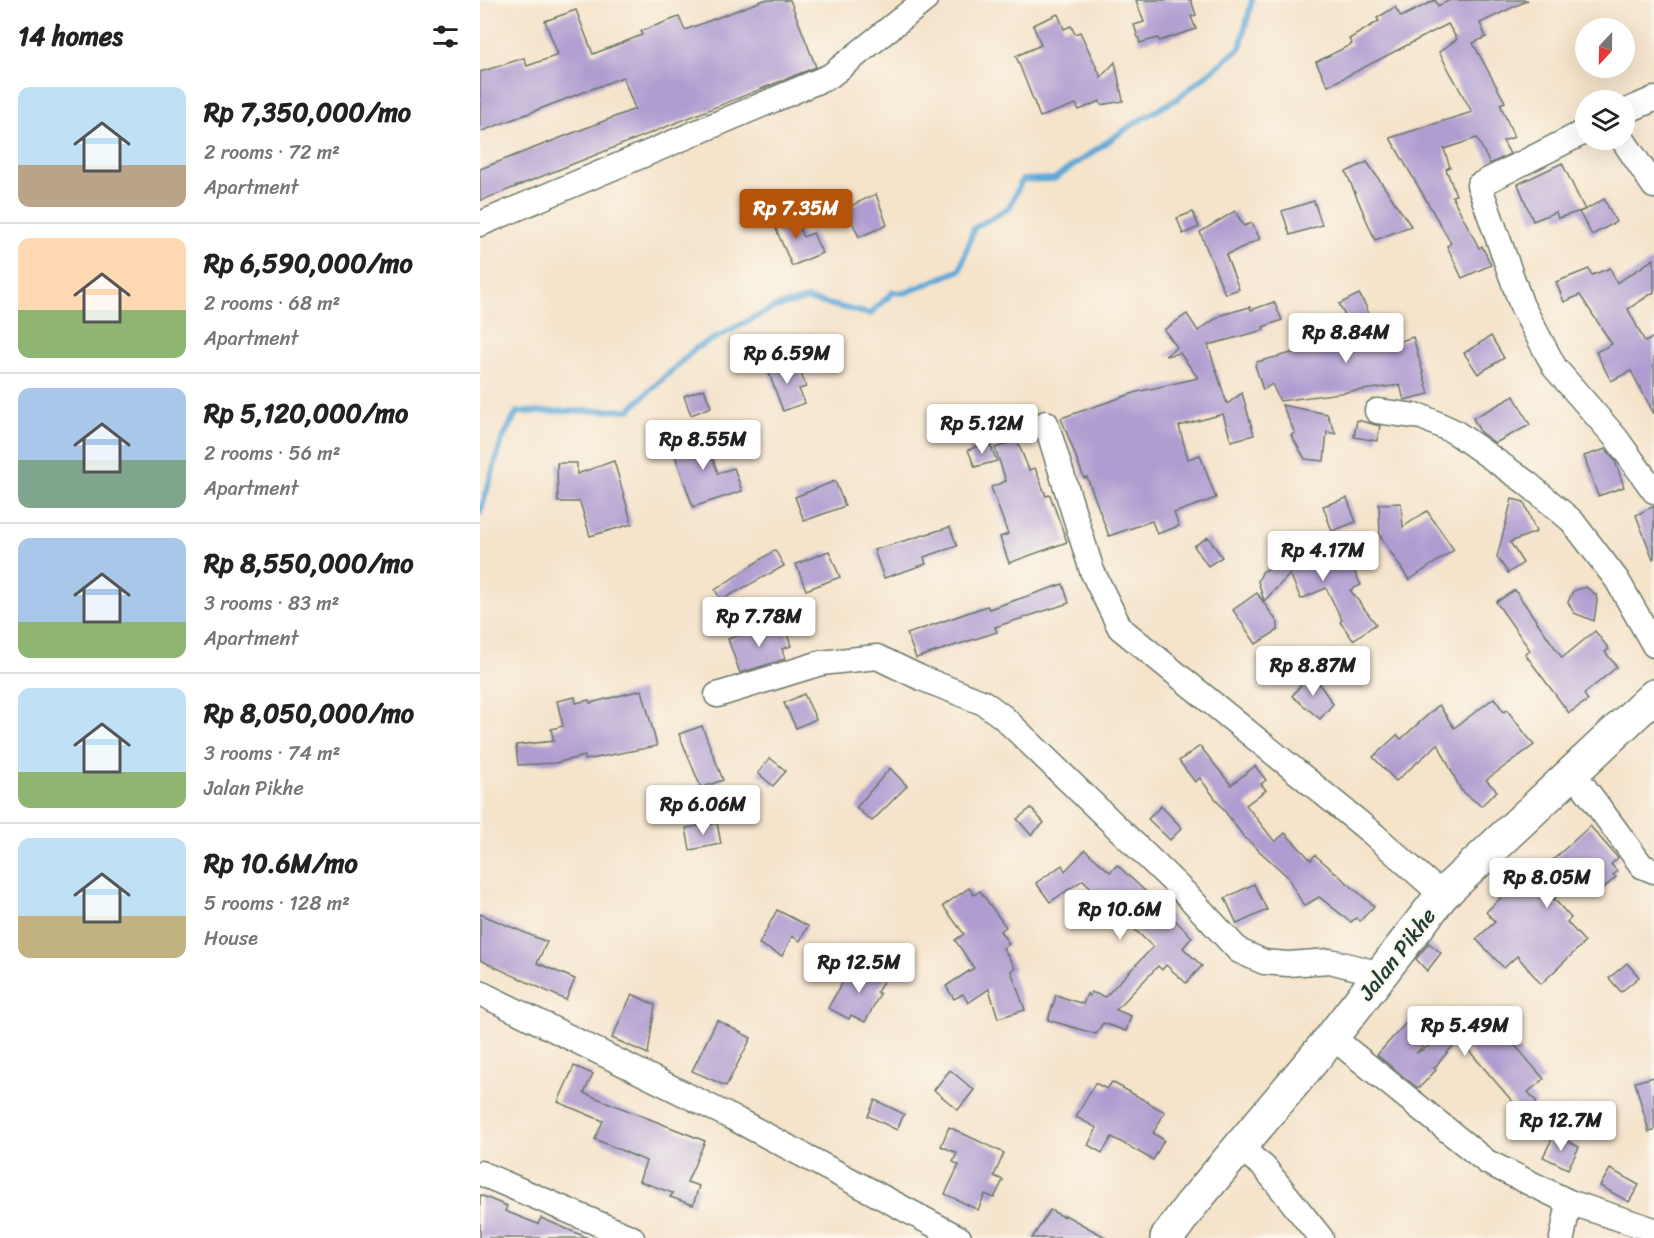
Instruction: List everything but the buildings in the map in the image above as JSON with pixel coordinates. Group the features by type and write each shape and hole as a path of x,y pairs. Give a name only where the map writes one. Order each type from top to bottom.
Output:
{"highway":[{"name":"Jalan Pikhe","path":"1167,1238 1239,1147 1332,1036 1442,895 1654,696"}],"street":[{"path":"480,224 831,76 925,0"},
{"path":"1635,107 1654,99"},
{"path":"1575,137 1479,185 1522,306 1555,368 1616,438 1654,491"},
{"path":"1630,150 1654,186"},
{"path":"1377,411 1422,417 1455,432 1527,483 1572,521 1617,580 1654,645"},
{"path":"1046,423 1092,572 1120,628 1372,833 1442,895"},
{"path":"717,695 821,663 877,657 921,678 984,703 1003,717 1186,894 1239,951 1264,962 1288,964 1330,961 1381,974"},
{"path":"1573,772 1642,866 1654,871"},
{"path":"480,993 739,1121 959,1238"},
{"path":"1332,1036 1487,1162 1569,1202 1654,1230"},
{"path":"1239,1147 1264,1167 1321,1238"},
{"path":"480,1173 632,1238"},
{"path":"1562,1238 1569,1202"}],"waterway":[{"path":"480,513 502,440 517,412 629,410 696,348 775,307 807,299 870,314 893,292 905,293 960,270 974,228 1009,208 1022,180 1054,179 1133,124 1177,99 1240,48 1252,0"}]}
